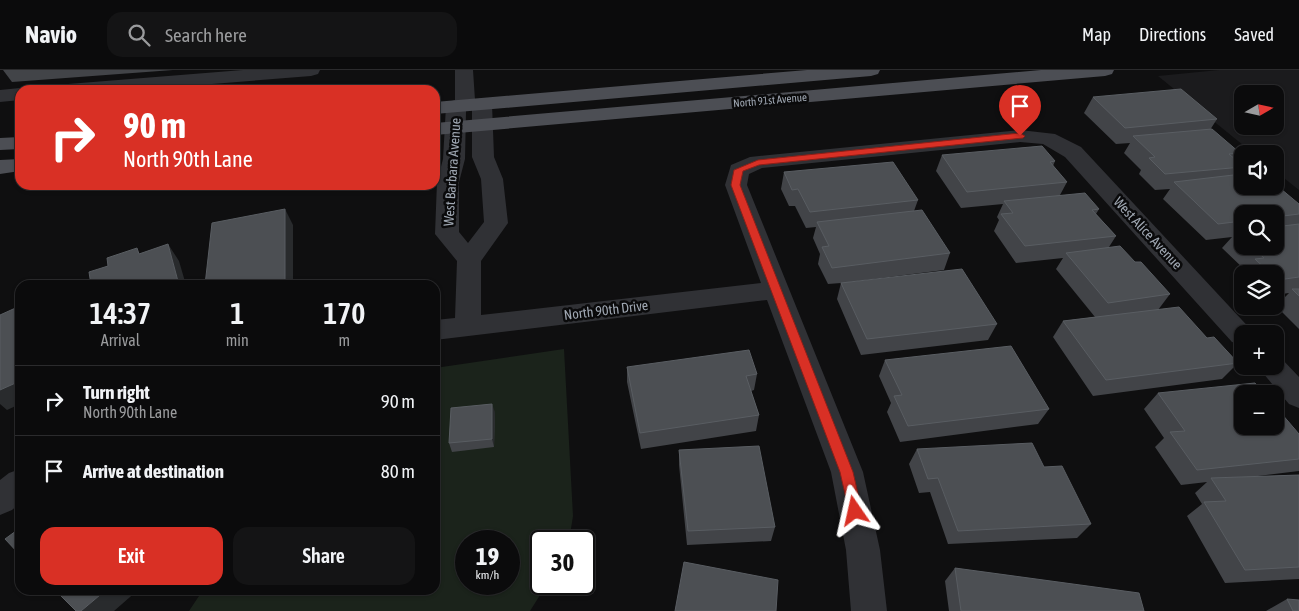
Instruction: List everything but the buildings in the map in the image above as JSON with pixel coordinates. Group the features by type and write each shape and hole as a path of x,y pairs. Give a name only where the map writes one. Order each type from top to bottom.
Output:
{"main road":[{"name":"North 91st Avenue","path":"459,106 872,70"},
{"name":"North 91st Avenue","path":"445,128 1105,70"},
{"path":"0,144 15,143"},
{"path":"0,167 15,166"}],"street":[{"path":"129,85 311,70"},
{"path":"459,106 464,70"},
{"path":"0,96 15,94"},
{"name":"West Barbara Avenue","path":"459,106 483,125 483,157 492,179 496,223 470,260 448,234 448,182 454,159 445,128 459,106"},
{"name":"West Alice Avenue","path":"776,290 736,185 739,170 758,162 1011,137 1048,138 1073,152 1234,326"},
{"path":"468,326 470,260"},
{"path":"776,290 847,472 863,550 869,611"},
{"name":"North 90th Drive","path":"440,329 776,290"},
{"path":"1280,375 1299,396"},
{"path":"0,500 15,487"}],"shaded area":[{"path":"1219,70 1299,70 1299,190 1284,178 1284,145 1243,145 1158,76"},
{"path":"564,349 573,516 571,530 530,530 530,595 540,595 530,611 189,611 200,595 440,595 440,367"}],"route":[{"path":"855,511 847,472 736,185 739,170 758,162 1020,136"}]}
